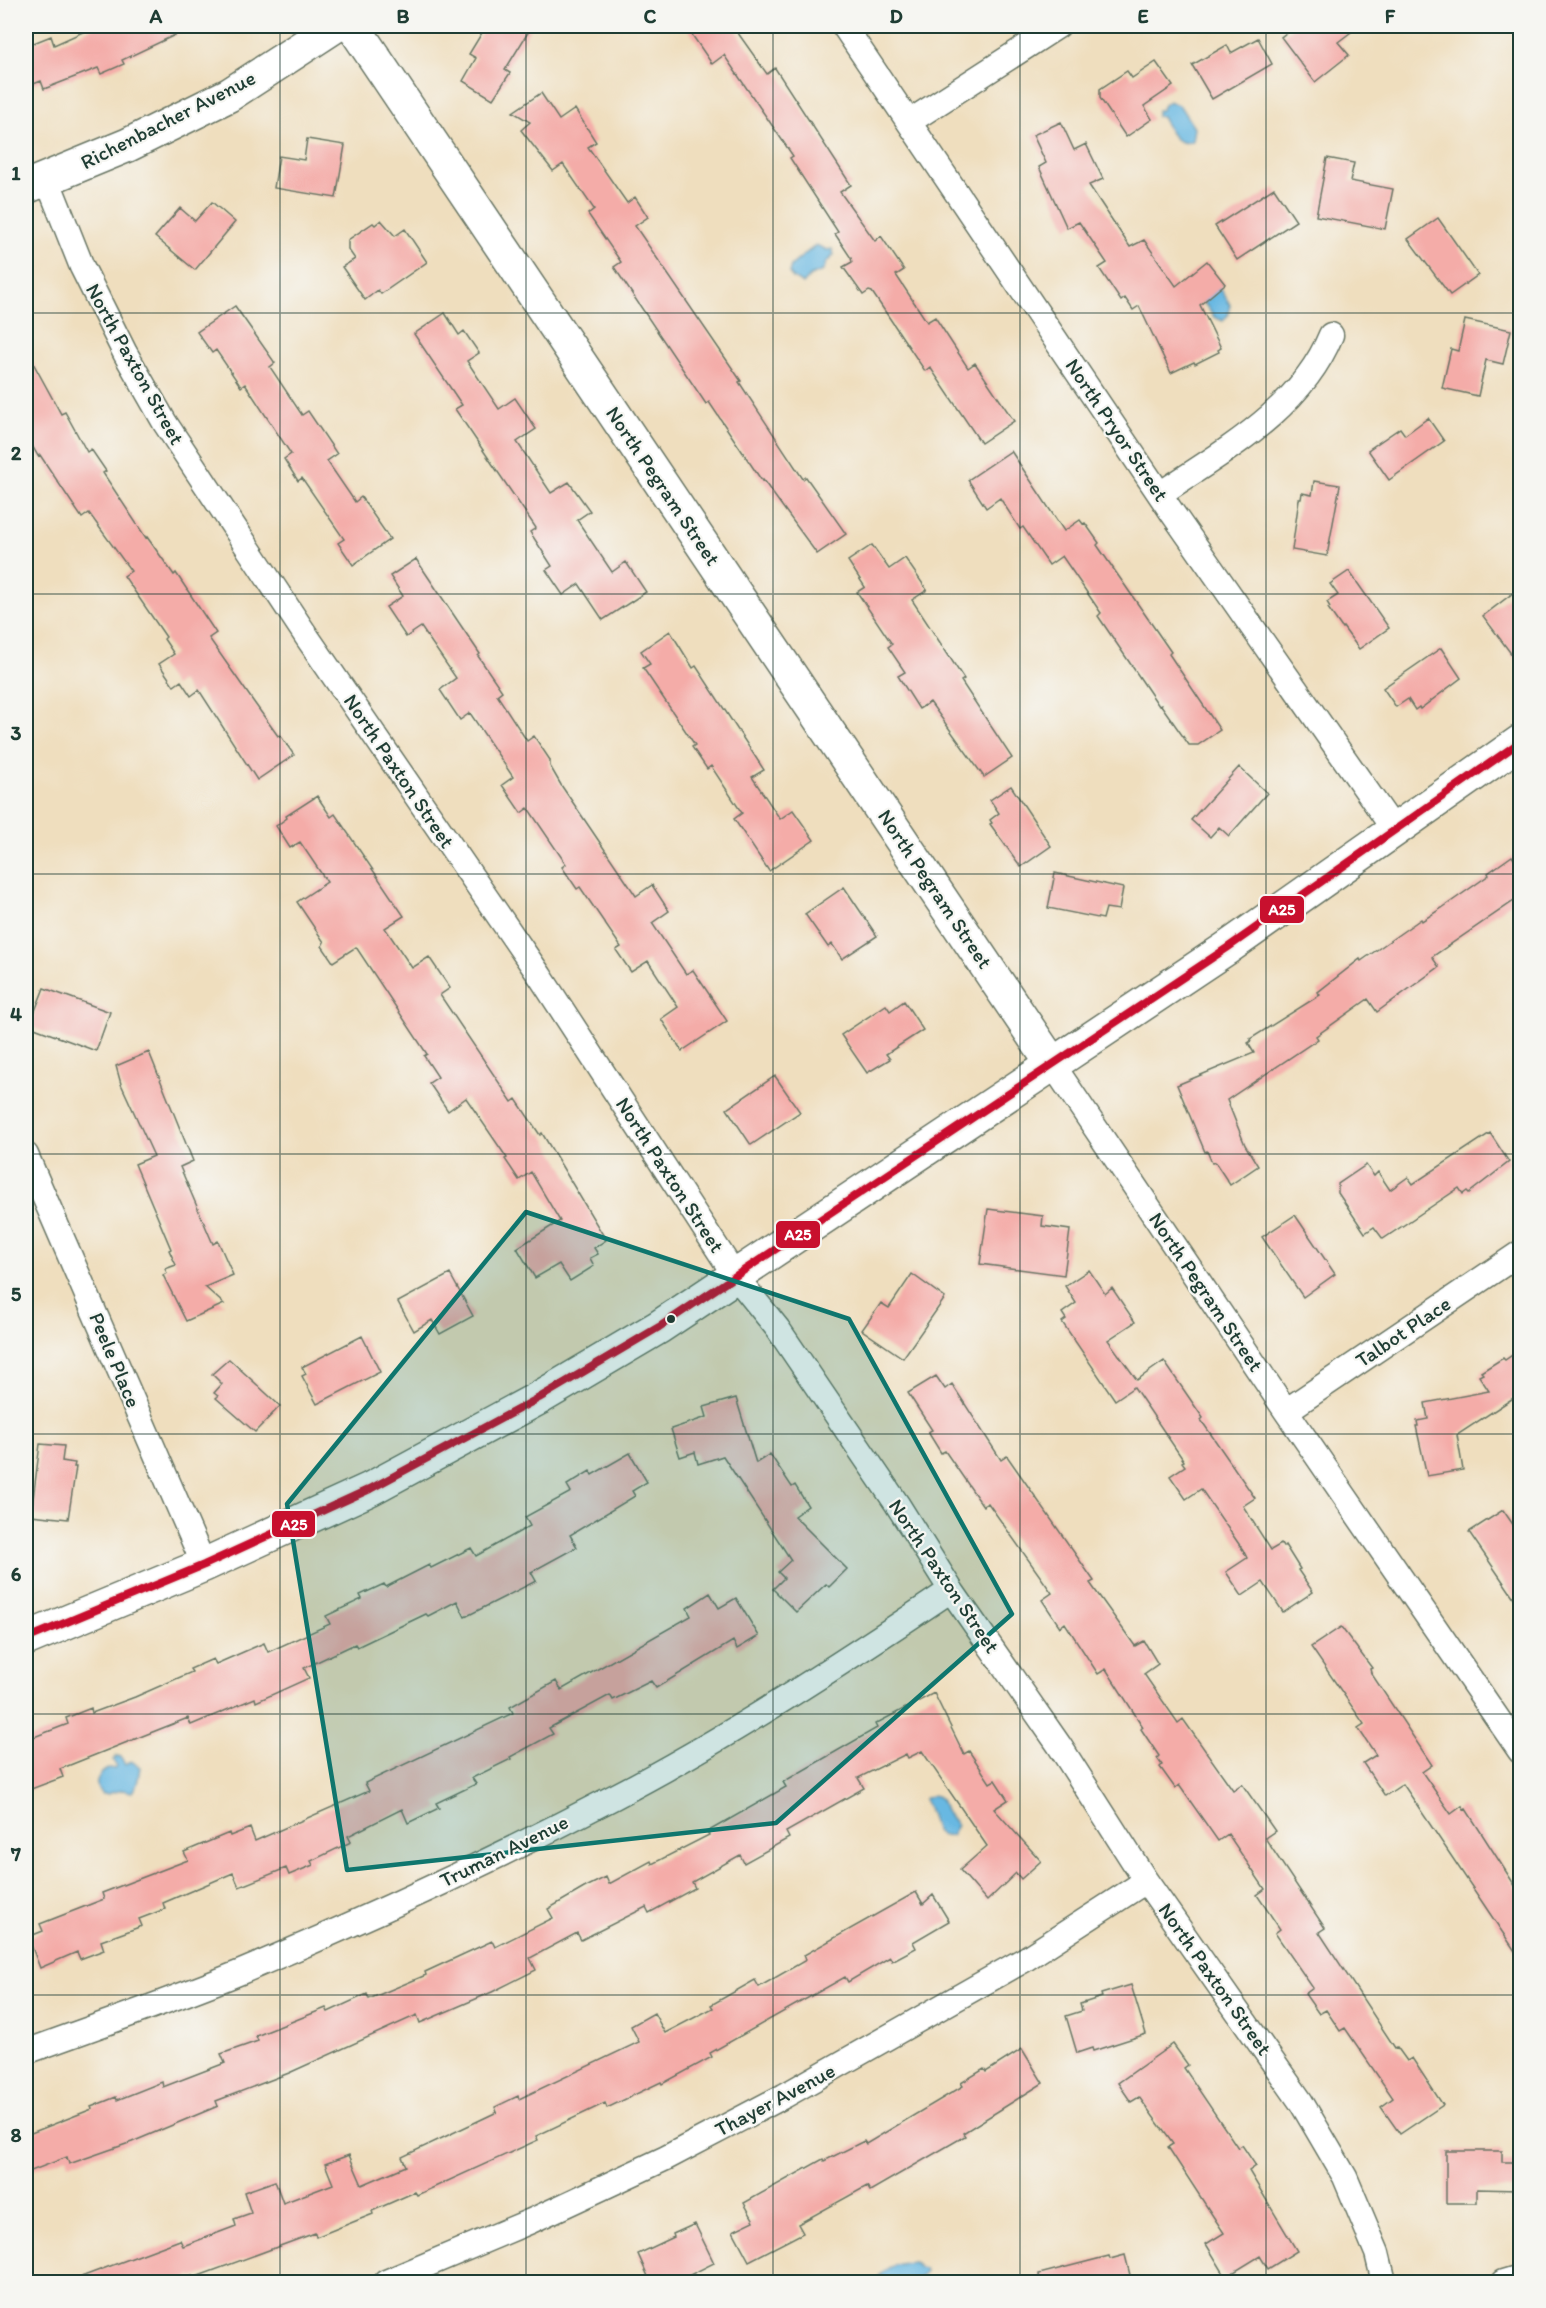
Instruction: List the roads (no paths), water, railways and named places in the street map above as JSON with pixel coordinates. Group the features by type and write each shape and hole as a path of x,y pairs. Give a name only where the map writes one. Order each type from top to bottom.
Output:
{"street":[{"name":"Richenbacher Avenue","path":"36,183 128,145 229,95 335,26"},
{"name":"North Pegram Street","path":"353,26 1286,1411 1521,1751"},
{"name":"North Pryor Street","path":"844,26 1160,494 1388,821 1392,832"},
{"path":"909,122 1058,26"},
{"name":"North Paxton Street","path":"36,183 165,423 307,637 540,976 736,1277 778,1329 897,1504 951,1590 1059,1745 1146,1881 1300,2102 1346,2177 1377,2253 1384,2283"},
{"path":"1160,494 1225,451 1281,407 1322,358 1331,335"},
{"path":"26,1639 204,1565 370,1489 539,1398 659,1327 1053,1065 1521,742"},
{"name":"Peele Place","path":"26,1155 204,1565"},
{"name":"Talbot Place","path":"1286,1411 1521,1253"},
{"name":"Truman Avenue","path":"26,2052 237,1973 309,1943 616,1797 743,1723 882,1637 951,1590"},
{"name":"Thayer Avenue","path":"386,2283 542,2217 666,2158 774,2102 1014,1966 1146,1881"},
{"path":"1503,2283 1521,2277"}],"water":[{"path":"1169,101 1180,106 1194,128 1192,141 1177,140 1162,117 1157,116 1157,110 1161,110"},
{"path":"816,245 827,250 832,249 834,255 826,263 823,271 810,276 803,284 789,273 791,266"},
{"path":"1217,282 1230,305 1228,315 1223,321 1214,317 1200,297"},
{"path":"117,1756 121,1757 125,1765 131,1761 140,1767 137,1784 132,1792 122,1790 102,1794 97,1786 98,1779 106,1770 114,1769 116,1765 113,1760"},
{"path":"933,1795 941,1800 947,1814 957,1825 951,1836 938,1833 934,1826 924,1799"},
{"path":"913,2262 926,2272 916,2280 903,2283 877,2282 886,2269"}]}
